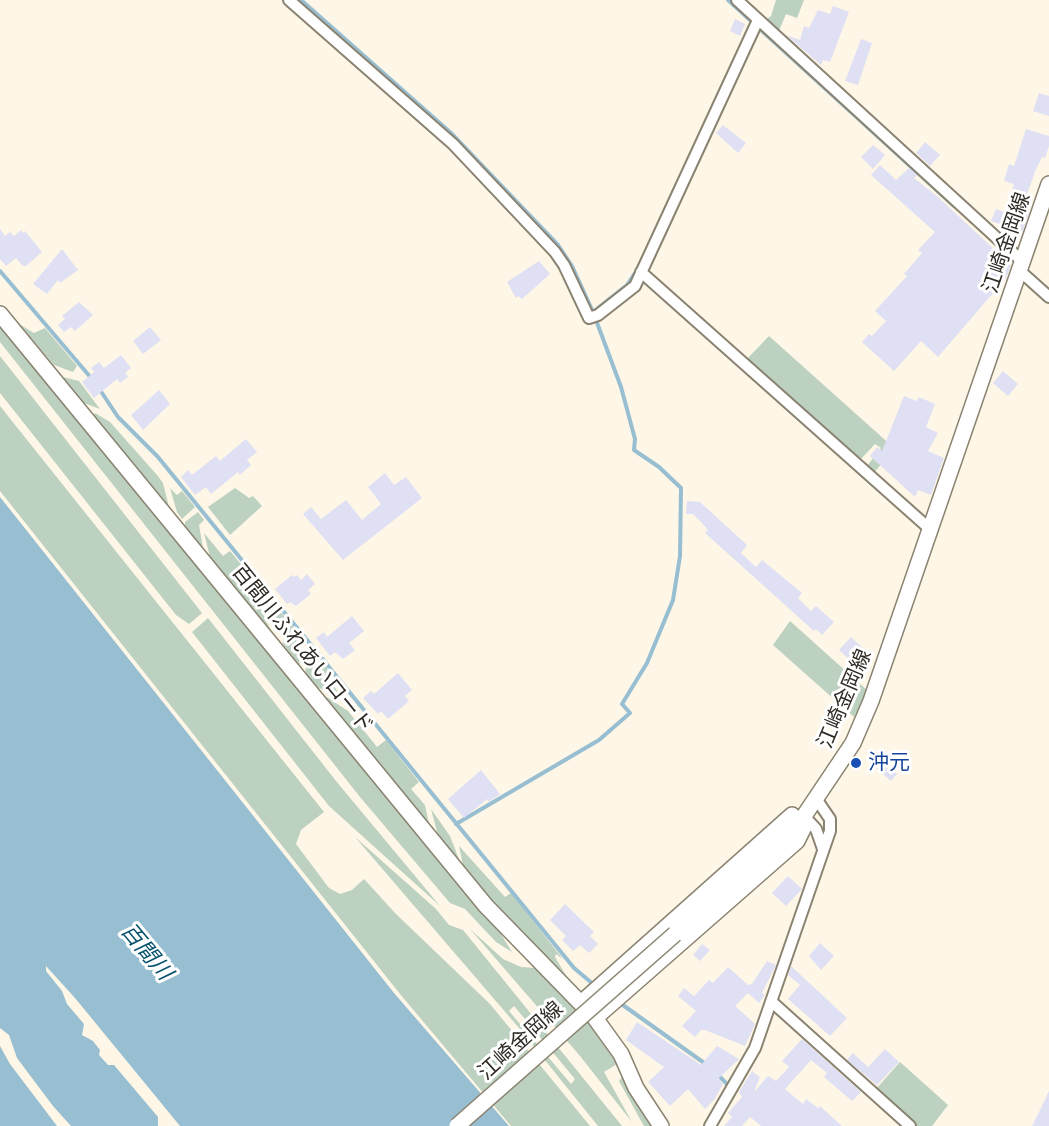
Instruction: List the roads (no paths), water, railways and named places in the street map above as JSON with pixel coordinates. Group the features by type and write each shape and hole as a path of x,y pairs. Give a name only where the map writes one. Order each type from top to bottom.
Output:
{"main road":[{"name":"江崎金岡線","path":"457,1126 675,934 804,816 817,800 863,723 1049,184"},
{"name":"百間川ふれあいロード","path":"0,314 486,906 595,1018 621,1054 636,1088 661,1126"},
{"path":"581,1002 804,804 817,800"},
{"path":"595,1018 796,841 804,827 804,816"}],"street":[{"path":"289,0 453,144 555,252 567,271 589,318 596,316 635,286 756,23"},
{"path":"737,0 756,23 1021,266 1049,297"},
{"path":"641,272 931,530"},
{"path":"710,1126 748,1063 772,1002 830,831 830,819 817,800"},
{"path":"804,816 816,829 823,849"},
{"path":"772,1002 910,1126"}],"water":[{"name":"百間川","path":"0,497 394,993 509,1126 180,1126 46,966 46,971 62,991 67,1004 84,1024 82,1035 93,1041 100,1050 99,1055 108,1065 114,1065 158,1117 158,1126 71,1126 53,1106 17,1058 9,1035 0,1028"},
{"path":"0,1046 10,1064 57,1126 0,1126"}],"waterway":[{"path":"301,0 451,133 558,245 572,266 593,312 621,387 635,439 634,450 659,467 681,488 680,556 673,600 647,663 622,704 630,713 599,740 456,824"},
{"path":"728,0 954,206"},
{"path":"593,312 627,285 637,270"},
{"path":"0,271 92,379"},
{"path":"100,390 118,417 158,457 574,968 593,984"},
{"path":"620,1003 707,1065"},
{"path":"717,1074 727,1084"}],"place":[{"name":"沖元","path":"856,763"}]}
